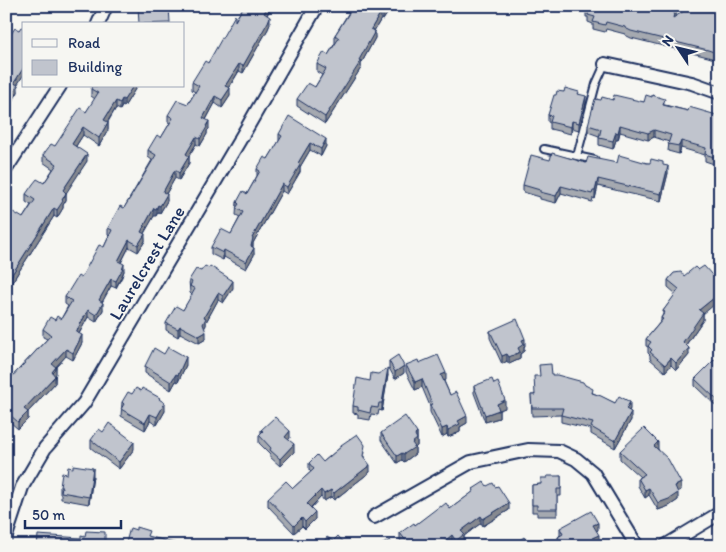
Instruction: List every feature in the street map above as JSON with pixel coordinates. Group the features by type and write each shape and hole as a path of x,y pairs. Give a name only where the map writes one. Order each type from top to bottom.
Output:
{"street":[{"path":"99,22 106,6"},
{"name":"Laurelcrest Lane","path":"6,536 22,487 45,448 84,403 317,6"},
{"path":"605,64 692,84 720,93"},
{"path":"6,170 59,88"},
{"path":"374,517 471,462 528,450 558,451 576,459 594,473 637,546"},
{"path":"664,546 720,513"}],"lane":[{"path":"577,156 596,84 605,64"},
{"path":"544,149 606,162"}],"building":[{"path":"138,6 169,6 170,22 139,22"},
{"path":"244,6 268,6 264,13 270,17 243,66 239,64 225,86 230,88 222,100 215,96 203,118 209,121 207,127 200,139 196,137 186,154 189,156 179,173 175,170 163,192 167,194 160,206 158,205 156,209 154,208 141,232 145,234 138,245 129,240 118,261 124,264 122,270 116,281 111,279 99,300 103,303 96,315 88,310 76,332 82,335 73,353 66,349 52,364 56,367 52,372 55,376 24,409 28,412 18,422 10,415 9,417 6,415 6,383 51,335 43,329 50,317 55,320 57,316 61,319 72,301 65,297 78,276 81,278 99,245 104,247 112,230 108,228 120,206 124,208 156,155 148,150 157,135 161,138 173,118 168,115 177,100 188,104 199,86 192,82 205,61 208,63 235,15 235,21"},
{"path":"351,6 387,6 371,29 375,31 359,60 361,61 325,117 297,99 308,83 315,87 326,69 317,64 324,52 328,55 339,38 335,35 353,7"},
{"path":"586,6 676,6 673,18 692,6 717,12 716,15 720,16 720,54 631,31 625,27 606,22 605,25 593,22 595,17 588,15 589,10 586,9"},
{"path":"22,27 22,70 14,83 18,85 11,97 6,94 6,32 11,34 15,28 19,30"},
{"path":"132,88 124,100 122,99 120,103 116,101 104,120 108,122 99,138 83,127 72,144 87,154 63,190 66,193 63,201 57,210 54,208 9,279 6,278 6,223 13,212 23,218 35,200 26,194 37,179 44,183 57,164 43,155 51,144 55,146 80,108 86,112 98,93 91,89"},
{"path":"565,88 586,96 579,123 572,121 571,127 550,122 552,116 548,115 554,95 556,95 557,91 564,92"},
{"path":"614,95 644,102 646,95 652,97 652,95 665,99 663,105 688,111 689,107 720,116 720,150 717,158 705,154 706,148 681,141 679,146 668,144 671,135 654,130 648,133 620,125 613,141 599,138 601,129 588,125 595,99 601,100 602,97 613,100"},
{"path":"289,116 326,139 321,149 310,143 287,187 282,184 252,238 251,246 254,248 246,262 224,250 223,253 211,247 221,229 231,234 243,212 236,208 239,204 237,202 243,191 247,194 260,171 257,169 264,157 268,159 282,136 279,134"},
{"path":"552,153 586,163 588,157 617,163 619,155 647,163 650,163 651,159 663,162 663,165 668,166 661,194 598,179 595,191 592,194 561,186 556,196 523,185 531,155 550,160"},
{"path":"205,266 209,268 210,266 233,281 223,296 218,293 204,317 206,318 203,324 206,332 199,336 180,326 178,329 166,323 176,306 183,310 195,289 190,286 192,282 189,280 196,269 201,271"},
{"path":"704,266 720,284 720,293 699,310 703,313 683,342 689,348 676,363 671,358 665,365 650,352 652,350 648,346 651,342 646,339 663,319 661,318 665,312 663,311 679,289 668,280 674,273 681,272 684,276 695,267 698,270"},
{"path":"517,319 525,339 522,340 524,344 518,348 520,352 509,357 507,354 502,356 490,331"},
{"path":"168,347 186,357 178,375 176,374 171,382 145,366 154,348 164,354"},
{"path":"398,355 404,366 395,372 389,361"},
{"path":"438,355 446,373 441,375 450,395 456,392 467,416 458,421 460,424 448,430 447,427 442,429 430,405 432,404 422,379 415,382 406,365 418,360 419,363"},
{"path":"715,359 720,362 720,399 717,397 716,399 695,379"},
{"path":"551,364 552,375 583,382 593,389 592,393 615,403 619,396 630,402 626,409 631,412 615,441 591,427 593,423 561,415 563,408 532,408 531,395 535,395 534,376 540,376 539,365"},
{"path":"388,368 382,403 379,403 378,408 371,407 370,413 358,410 358,407 353,406 357,378 370,381 371,373 378,374"},
{"path":"492,379 494,384 498,382 505,400 497,404 499,410 485,415 474,386"},
{"path":"136,388 141,391 142,388 165,403 157,417 150,414 145,423 121,409 124,404 122,402 128,392 132,394"},
{"path":"405,416 417,433 415,435 417,439 412,443 415,447 397,456 381,433"},
{"path":"275,417 290,431 285,437 294,444 280,459 270,450 271,448 259,435 263,431 261,430"},
{"path":"109,423 134,442 119,462 91,440 99,429 103,432"},
{"path":"644,428 658,442 654,446 668,459 681,483 675,486 678,493 658,503 649,488 645,490 638,478 645,474 620,451"},
{"path":"357,434 365,445 363,456 370,465 334,493 331,490 324,494 321,490 307,504 315,512 305,522 302,518 294,526 268,498 286,481 293,488 314,469 309,463 317,455 323,462 341,445"},
{"path":"73,465 93,468 89,497 61,492 62,473 67,474 68,467 73,468"},
{"path":"547,476 561,476 561,489 557,489 557,509 537,509 537,505 532,505 532,485 541,484 541,478 547,478"},
{"path":"484,482 487,486 493,483 495,487 498,486 509,503 483,519 481,516 461,531 464,534 456,541 452,535 439,546 410,546 400,533 446,503 450,509"},
{"path":"591,511 598,523 593,525 599,535 592,538 597,546 563,546 558,537 563,534 560,528"},
{"path":"136,527 149,531 147,536 186,546 125,546 130,528 136,530"},
{"path":"86,531 105,532 105,546 37,546 38,535 81,538 81,535 85,536"},
{"path":"338,536 347,546 321,546 327,537 333,541"},
{"path":"524,537 530,546 512,546"},
{"path":"390,540 393,546 379,546"}]}
